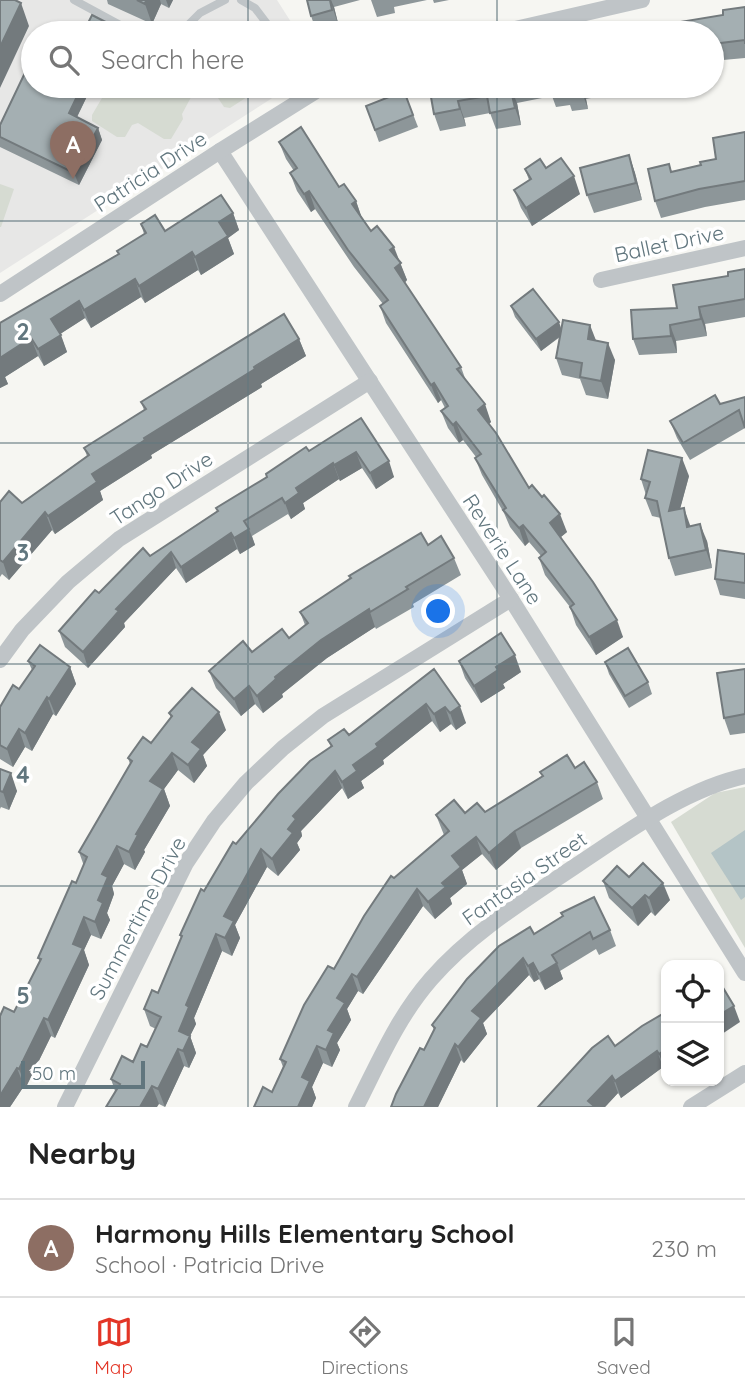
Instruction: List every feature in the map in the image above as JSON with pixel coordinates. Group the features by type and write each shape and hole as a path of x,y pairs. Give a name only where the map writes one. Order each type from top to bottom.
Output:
{"street":[{"path":"550,21 642,0"},
{"name":"Patricia Drive","path":"0,294 300,98"},
{"name":"Reverie Lane","path":"220,151 511,599 745,973"},
{"name":"Ballet Drive","path":"601,279 745,248"},
{"name":"Tango Drive","path":"0,660 22,630 68,582 119,539 370,382"},
{"name":"Summertime Drive","path":"65,1107 170,891 214,821 246,783 283,748 323,716 511,599"},
{"name":"Fantasia Street","path":"356,1107 384,1048 405,1012 431,979 460,949 492,922 647,819 709,788 745,776"},
{"path":"691,1107 745,1073"}],"lane":[{"path":"74,0 113,21"},
{"path":"192,21 200,13 225,0"},
{"path":"241,0 255,8 265,21"}],"shaded area":[{"path":"0,0 277,0 290,21 21,21 21,98 272,98 0,273"},
{"path":"102,98 191,98 182,114 183,119 171,139 164,139 138,123 132,125 125,137 117,137 92,121 92,115"},
{"path":"218,98 245,98 230,108 224,107"},
{"path":"0,184 14,189 1,227 0,227"},
{"path":"745,787 745,948 671,822 715,793"},
{"path":"745,830 745,897 741,900 711,853"}],"building":[{"path":"0,0 15,0 21,3 0,47"},
{"path":"307,0 330,0 332,10 311,16"},
{"path":"745,7 745,40 724,43 724,21 687,21 723,15 723,10"},
{"path":"92,15 104,21 89,21"},
{"path":"21,81 21,98 76,98 69,113 98,128 74,173 0,137 0,125"},
{"path":"386,98 407,98 413,115 375,130 366,106"},
{"path":"431,98 475,98 458,101 460,109 434,114"},
{"path":"487,98 513,98 515,108 490,113"},
{"path":"301,127 339,187 344,184 356,201 352,204 371,231 377,226 394,247 390,250 401,263 395,268 461,367 457,369 485,404 478,410 496,433 529,488 532,485 542,497 544,495 560,514 550,523 617,620 589,637 570,607 574,604 539,558 546,552 523,525 519,528 503,510 506,508 475,458 481,454 456,422 453,425 441,411 448,406 434,383 431,385 380,306 388,300 348,250 309,191 304,194 290,173 297,168 279,142"},
{"path":"745,132 745,181 699,189 655,201 648,169 669,164 671,172 701,165 700,162 716,159 713,138"},
{"path":"629,155 636,183 587,195 580,168"},
{"path":"561,158 574,176 526,208 514,190 531,179 525,169 540,159 546,168"},
{"path":"221,195 233,213 219,222 228,236 195,257 192,252 139,286 135,279 84,310 79,301 51,319 61,335 38,349 31,338 0,358 0,323 119,254 117,251 146,233 141,224 155,215 165,231"},
{"path":"745,269 745,299 699,307 701,319 670,325 671,336 633,339 631,310 677,308 673,285 728,276 728,272"},
{"path":"533,289 559,322 536,339 511,306"},
{"path":"284,314 299,339 92,474 97,482 48,516 45,512 3,562 0,560 0,502 9,491 22,503 89,455 84,448 146,409 141,402"},
{"path":"563,320 590,325 588,339 608,343 601,381 580,377 582,363 556,358"},
{"path":"715,395 720,404 745,397 745,428 739,410 683,443 670,421"},
{"path":"361,418 389,461 370,473 356,452 334,465 333,463 296,488 299,493 285,503 282,498 244,521 249,529 234,538 231,533 181,567 171,552 116,609 119,611 83,652 59,631 95,590 99,593 143,548 150,556 218,511 216,508 267,477 266,474 306,447 309,451"},
{"path":"648,450 682,458 669,511 684,508 687,527 700,524 706,550 669,558 657,501 645,498 650,482 641,479"},
{"path":"421,533 428,545 441,536 454,558 406,587 408,589 370,612 369,609 321,640 275,677 276,679 257,696 249,686 234,699 209,671 243,641 252,652 282,629 289,638 308,623 300,612 351,578 349,576"},
{"path":"718,550 745,554 745,583 715,579"},
{"path":"501,633 515,655 474,686 459,661"},
{"path":"40,645 70,667 49,699 47,697 25,733 19,729 7,749 0,745 0,707 13,685 19,689 35,666 28,661"},
{"path":"628,648 648,682 625,696 605,662"},
{"path":"434,669 460,706 450,713 445,707 434,714 426,704 376,744 378,747 353,765 357,771 342,782 335,771 293,816 296,819 288,829 293,833 272,859 261,849 224,916 234,921 225,938 216,934 186,1005 189,1007 179,1031 190,1036 183,1051 178,1049 158,1089 152,1086 140,1107 106,1107 120,1084 111,1079 122,1056 133,1062 141,1044 147,1047 161,1017 144,1009 152,990 158,993 201,889 204,891 233,842 236,844 310,761 332,746 328,740 344,729 349,735"},
{"path":"745,669 745,714 724,718 717,673"},
{"path":"192,688 219,712 192,742 201,749 188,765 172,753 150,781 163,789 136,834 138,835 129,852 117,846 102,874 108,877 98,900 103,903 95,922 84,917 73,944 83,948 48,1020 44,1018 19,1069 17,1068 0,1096 0,1016 4,1007 14,1012 41,959 38,958 72,881 76,883 87,857 79,852 132,761 128,758 143,737 151,743 172,716 169,713"},
{"path":"567,755 575,768 584,762 597,782 515,831 489,853 476,837 452,856 461,867 442,883 446,887 428,902 417,889 357,977 352,974 337,998 345,1003 328,1030 334,1033 326,1050 317,1046 302,1077 310,1081 298,1107 254,1107 263,1087 272,1092 286,1062 280,1059 304,1005 328,966 334,969 364,916 391,876 394,878 449,831 436,815 454,800 465,813 477,803 485,812 543,776 540,772"},
{"path":"0,769 11,773 3,792 0,791"},
{"path":"643,863 663,883 649,898 645,895 632,908 603,881 617,866 629,877"},
{"path":"594,897 610,930 593,939 590,932 552,955 557,963 539,974 533,963 528,966 523,958 472,1011 481,1018 458,1047 455,1044 424,1107 391,1107 420,1048 424,1050 435,1028 432,1025 467,979 499,946 530,927 534,934 563,916 561,913"},
{"path":"724,989 734,1006 724,1012"},
{"path":"661,1015 661,1053 657,1051 615,1081 612,1076 588,1101 593,1107 538,1107 592,1048 608,1036 615,1046"}],"place":[{"name":"Harmony Hills Elementary School","path":"73,179"}]}
